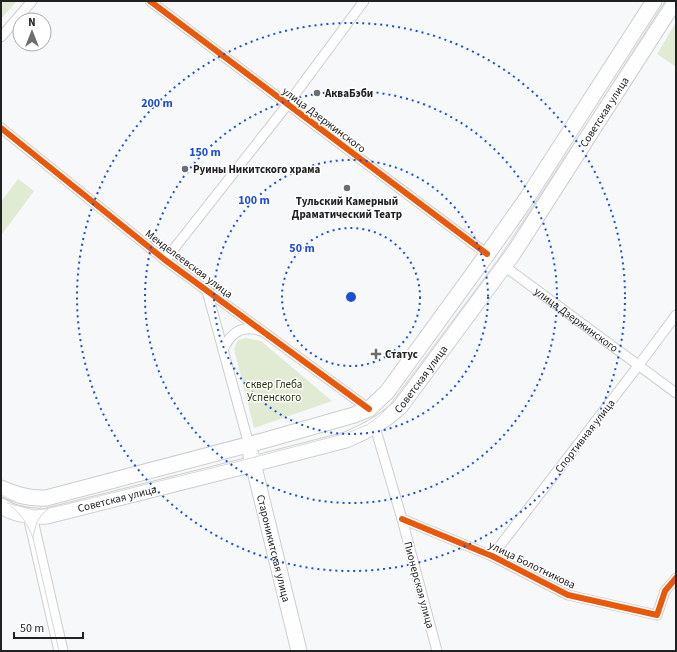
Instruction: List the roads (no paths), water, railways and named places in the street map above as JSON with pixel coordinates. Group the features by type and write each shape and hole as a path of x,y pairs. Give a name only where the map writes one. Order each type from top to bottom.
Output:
{"main road":[{"name":"Советская улица","path":"1,488 16,495 30,498 46,498 65,494 249,445 354,415 369,409 387,392 527,198 654,1"},
{"name":"Советская улица","path":"1,506 13,512 30,516 47,516 346,440 375,427 385,420 400,407 504,266 673,4"},
{"name":"улица Дзержинского","path":"487,254 504,266"},
{"name":"Староникитская улица","path":"249,445 299,651"},
{"path":"30,498 30,516 61,651"}],"street":[{"path":"1,37 32,1"},
{"name":"улица Дзержинского","path":"150,1 487,254"},
{"path":"165,260 287,105 364,1"},
{"name":"Менделеевская улица","path":"1,128 165,260 369,409"},
{"name":"улица Дзержинского","path":"504,266 676,393"},
{"path":"207,291 249,445"},
{"name":"Спортивная улица","path":"492,556 676,315"},
{"path":"223,350 232,334 238,331 262,331"},
{"name":"Пионерская улица","path":"375,427 402,519 437,651"},
{"name":"улица Болотникова","path":"402,519 492,556 568,595 657,615 666,591 676,578"}],"tram line":[{"path":"7,503 34,510 63,505 347,433 367,425 378,417 389,406 497,261 667,1"},
{"path":"1,495 16,502"},
{"path":"11,506 24,520 33,538 59,651"},
{"path":"33,538 38,522 48,509"}],"place":[{"name":"АкваБэби","path":"317,93"},
{"name":"Руины Никитского храма","path":"185,169"},
{"name":"Тульский Камерный Драматический Театр","path":"347,188"},
{"name":"Статус","path":"376,354"}],"park label":[{"name":"сквер Глеба Успенского","path":"274,390"}]}
